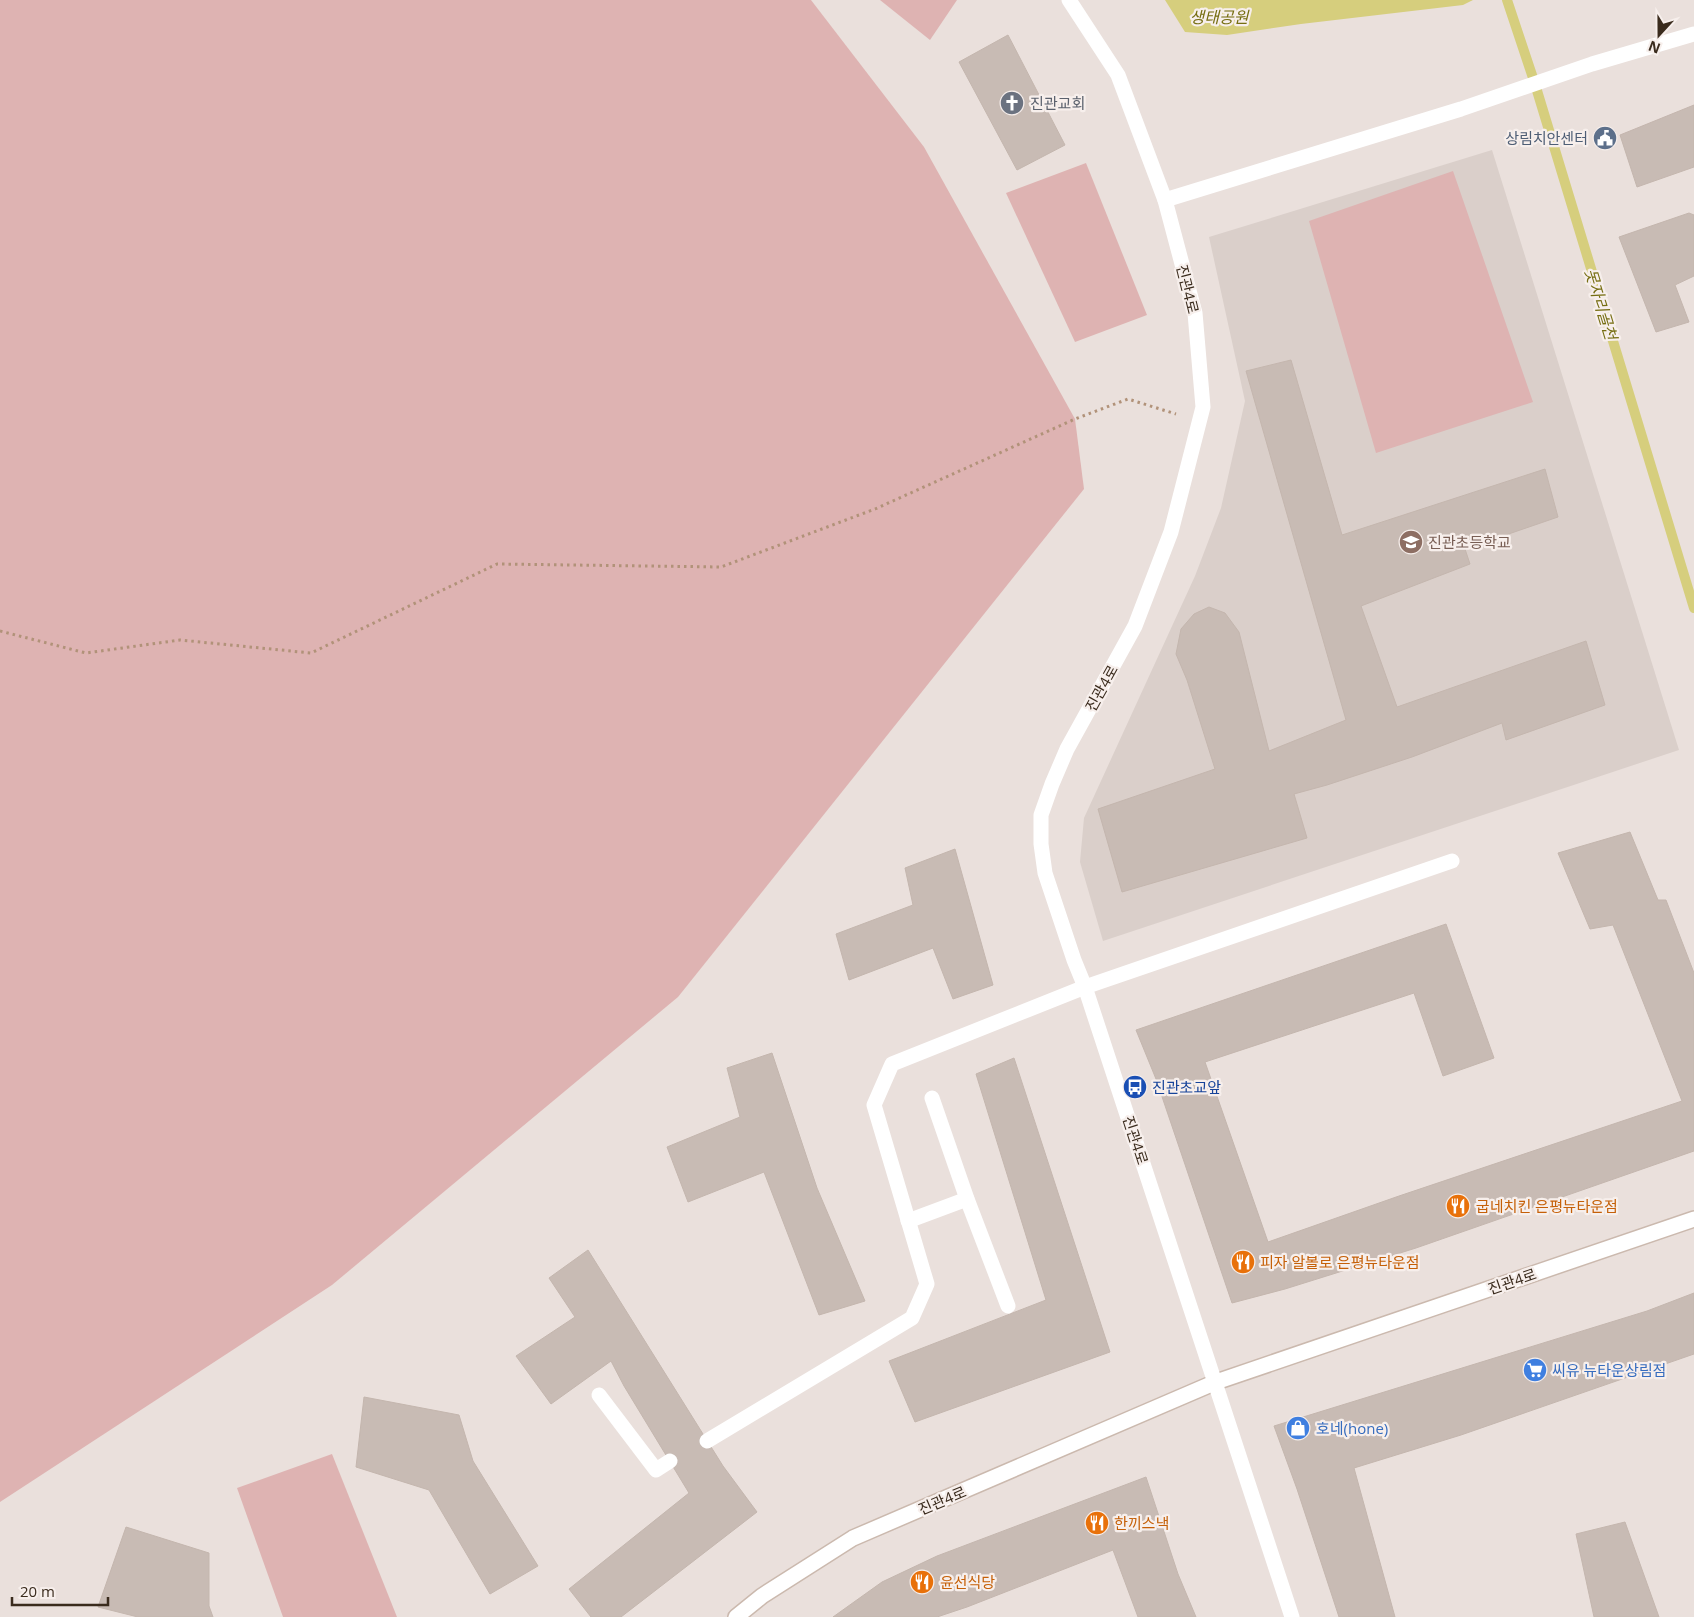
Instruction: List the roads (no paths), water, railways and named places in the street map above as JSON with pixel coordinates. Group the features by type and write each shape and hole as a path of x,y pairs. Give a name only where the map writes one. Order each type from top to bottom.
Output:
{"street":[{"name":"진관4로","path":"1069,0 1118,75 1165,200 1195,312 1203,407 1172,532 1135,626 1067,749 1052,784 1041,815 1041,844 1045,873 1085,987 1216,1382"},
{"path":"1165,200 1461,108 1592,64 1694,34"},
{"path":"707,1441 912,1318 927,1284 874,1105 892,1064 1085,987 1452,862"},
{"path":"932,1098 967,1199 1008,1306"},
{"path":"908,1221 967,1199"},
{"name":"진관4로","path":"736,1617 762,1596 853,1538 1216,1382 1694,1218"},
{"path":"1216,1382 1223,1410 1292,1617"},
{"path":"599,1395 656,1470 670,1461"}],"water":[{"name":"생태공원","path":"1165,0 1473,0 1463,5 1301,24 1227,35 1185,32"}],"waterway":[{"name":"못자리골천","path":"1507,0 1535,84 1694,608"}],"place":[{"name":"진관교회","path":"1012,103"},
{"name":"상림치안센터","path":"1605,138"},
{"name":"진관초등학교","path":"1411,542"},
{"name":"진관초교앞","path":"1135,1087"},
{"name":"굽네치킨 은평뉴타운점","path":"1458,1206"},
{"name":"피자 알볼로 은평뉴타운점","path":"1243,1262"},
{"name":"씨유 뉴타운상림점","path":"1535,1370"},
{"name":"호네(hone)","path":"1298,1428"},
{"name":"한끼스낵","path":"1097,1523"},
{"name":"윤선식당","path":"922,1582"}]}
